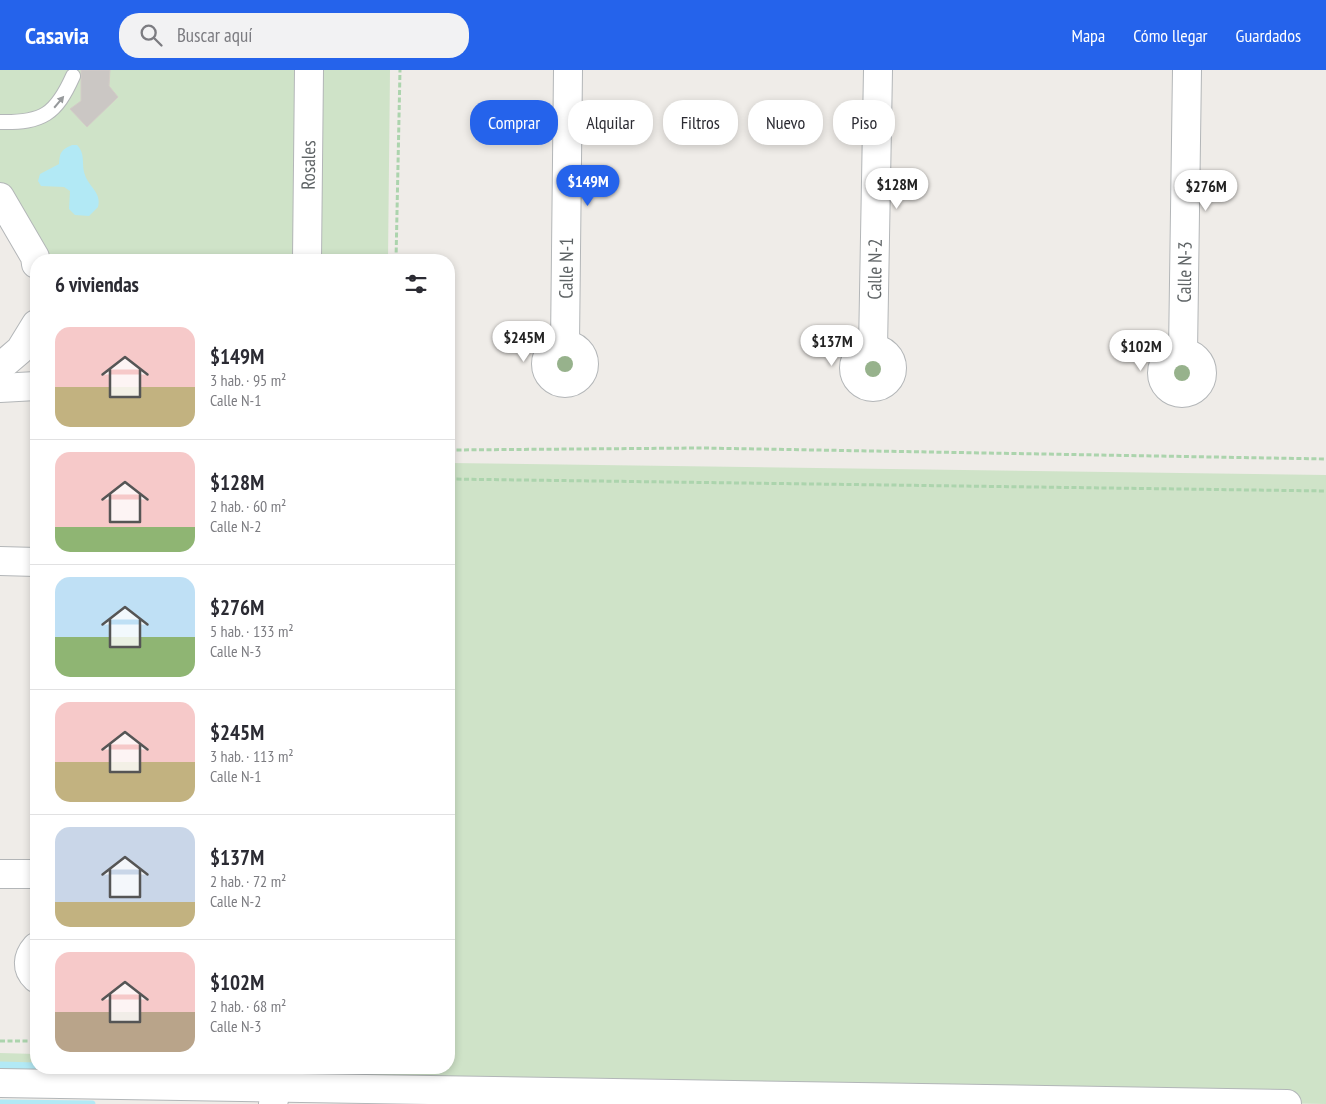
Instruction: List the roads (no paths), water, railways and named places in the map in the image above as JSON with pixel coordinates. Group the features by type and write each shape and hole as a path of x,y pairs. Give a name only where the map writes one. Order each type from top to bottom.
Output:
{"street":[{"name":"Rosales","path":"307,254 309,70"},
{"name":"Calle N-1","path":"566,344 568,70"},
{"name":"Calle N-2","path":"873,349 878,70"},
{"name":"Calle N-3","path":"1182,353 1187,70"},
{"path":"0,197 33,254"},
{"path":"0,367 20,350 30,334"},
{"path":"0,388 30,386"},
{"path":"0,561 30,562"},
{"path":"0,874 30,874"},
{"path":"30,955 28,962 30,970"},
{"path":"0,1084 277,1086 923,1101 1287,1104"}],"lane":[{"path":"0,122 16,122 48,115 63,100 74,76"}],"water":[{"path":"77,145 80,148 85,175 97,194 99,202 98,207 89,216 75,215 69,209 70,191 64,187 41,186 38,181 40,174 59,164 62,152 65,148"}],"waterway":[{"path":"0,1065 30,1066"},
{"path":"0,1103 92,1104"}]}
